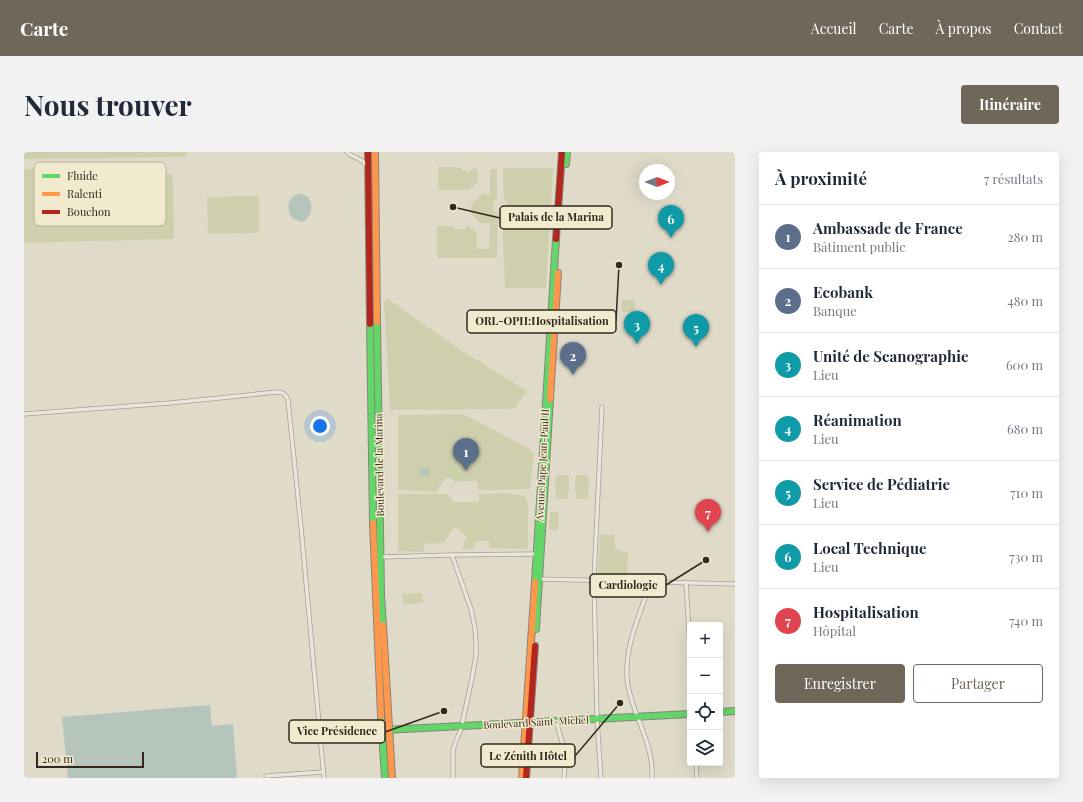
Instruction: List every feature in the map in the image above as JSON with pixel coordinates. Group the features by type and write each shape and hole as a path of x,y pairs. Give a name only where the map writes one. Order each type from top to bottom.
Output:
{"main road":[{"name":"Boulevard de la Marina","path":"368,152 370,266 374,285 380,557 392,778"},
{"name":"Boulevard de la Marina","path":"375,152 377,268 374,285 372,502 381,730 385,778"},
{"name":"Avenue Pape Jean-Paul II","path":"522,778 537,579 562,152"},
{"name":"Avenue Pape Jean-Paul II","path":"537,579 537,554 566,152"},
{"path":"370,266 377,268"},
{"path":"723,712 735,711"},
{"name":"Boulevard Saint-Michel","path":"381,730 687,714"},
{"name":"Avenue Pape Jean-Paul II","path":"526,778 527,723"}],"street":[{"path":"347,152 351,156 362,159 365,162 368,171"},
{"path":"24,414 170,403 277,392 281,392 287,396 302,527 324,778"},
{"path":"601,778 597,719 594,580 602,407"},
{"path":"380,557 537,554"},
{"path":"452,555 471,609 476,636 475,663 462,726 453,750 453,778"},
{"path":"537,579 735,584"},
{"path":"651,582 634,630 627,660 627,671 629,687 651,757 652,778"},
{"path":"686,582 688,622"},
{"path":"556,721 566,756 564,778"},
{"path":"696,766 697,778"},
{"path":"266,776 323,772"}],"green space":[{"path":"24,152 187,152 186,157 24,159"},
{"path":"438,167 459,167 462,170 470,172 474,168 477,169 478,182 469,190 438,190"},
{"path":"503,168 553,168 546,288 505,288 502,214 507,208 507,205 506,201 504,200"},
{"path":"24,169 34,169 34,226 166,226 166,173 173,175 174,239 24,243"},
{"path":"490,169 497,169 497,199 494,202 493,210 498,214 497,258 437,258 437,226 453,226 454,229 466,229 467,225 477,233 477,249 489,249 490,223 480,223 471,214 471,205 482,194 490,194"},
{"path":"259,196 259,233 208,234 207,197"},
{"path":"388,299 459,349 527,391 514,409 390,410 384,302"},
{"path":"622,300 635,300 635,312 622,312"},
{"path":"463,414 528,448 534,453 530,489 478,490 477,481 455,482 448,477 445,478 436,492 398,490 398,415"},
{"path":"556,475 569,475 568,499 556,499"},
{"path":"576,475 588,475 588,499 576,499"},
{"path":"505,493 525,496 528,505 527,549 489,548 489,541 476,541 473,549 462,550 467,536 455,527 443,543 424,544 424,552 398,551 398,494 448,494 453,502 479,502 479,494"},
{"path":"550,512 559,512 558,530 549,530"},
{"path":"600,534 614,535 615,549 628,553 627,574 598,573"},
{"path":"422,593 423,603 403,604 402,594"}],"shaded area":[{"path":"299,194 305,195 311,202 311,211 309,216 302,222 293,219 288,208 288,204 292,198"},
{"path":"420,469 430,469 430,475 420,475"},
{"path":"210,705 212,726 233,724 237,778 68,778 62,717"}],"waterway":[{"path":"36,152 41,153"}],"traffic: fast":[{"path":"566,164 567,152"},
{"path":"535,582 556,239"},
{"path":"377,322 381,595 383,625"},
{"path":"370,324 373,523"},
{"path":"536,629 550,399"},
{"path":"723,712 735,711"},
{"path":"385,730 687,714"},
{"path":"381,716 385,778"}],"traffic: slow":[{"path":"375,152 377,322"},
{"path":"550,399 558,273"},
{"path":"373,523 381,716"},
{"path":"522,778 535,582"},
{"path":"383,625 392,778"}],"traffic: jam":[{"path":"368,152 370,324"},
{"path":"556,239 562,152"},
{"path":"526,778 535,646"}],"place":[{"name":"Palais de la Marina","path":"453,207"},
{"name":"Local Technique","path":"671,238"},
{"name":"ORL-OPH:Hospitalisation","path":"619,265"},
{"name":"Réanimation","path":"661,285"},
{"name":"Unité de Scanographie","path":"637,344"},
{"name":"Service de Pédiatrie","path":"696,347"},
{"name":"Ecobank","path":"573,375"},
{"name":"Ambassade de France","path":"466,471"},
{"name":"Hospitalisation","path":"708,532"},
{"name":"Cardiologie","path":"706,560"},
{"name":"Le Zénith Hôtel","path":"620,703"},
{"name":"Vice Présidence","path":"444,711"}]}
